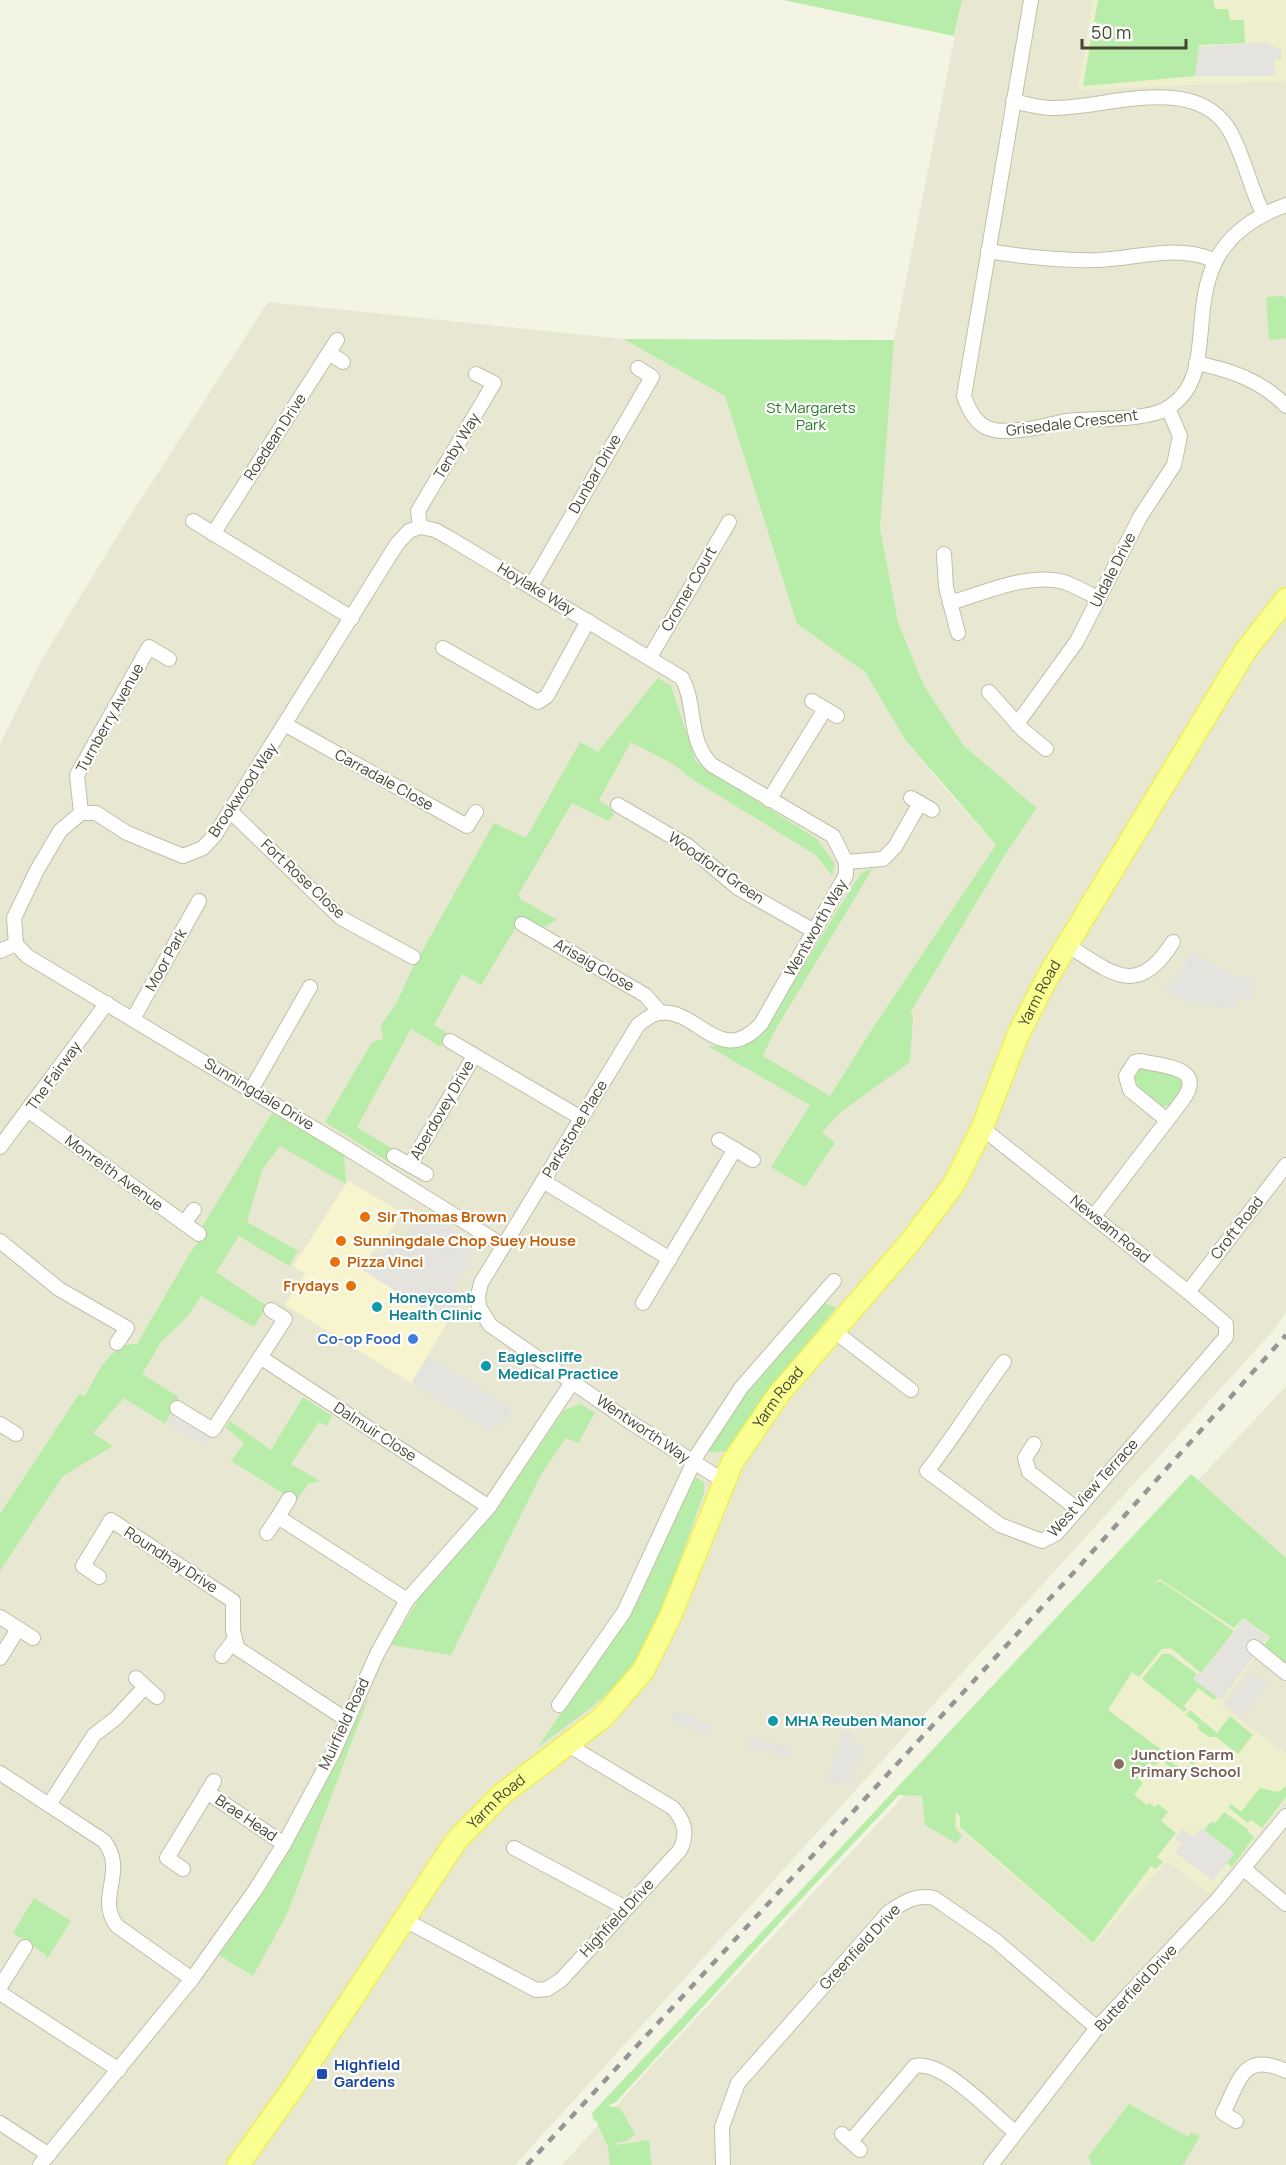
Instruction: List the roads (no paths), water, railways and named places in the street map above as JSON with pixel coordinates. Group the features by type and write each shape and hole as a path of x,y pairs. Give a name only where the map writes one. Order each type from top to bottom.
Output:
{"main road":[{"name":"Yarm Road","path":"238,2165 295,2085 456,1840 482,1812 510,1788 568,1745 621,1700 648,1663 671,1615 724,1481 769,1408 936,1210 958,1176 982,1128 1029,1011 1246,650 1286,598"}],"street":[{"name":"Grisedale Crescent","path":"1031,0 964,396 970,416 984,427 1001,432 1065,422 1154,414 1168,408"},
{"path":"1013,101 1049,108 1149,97 1184,102 1205,108 1219,118 1228,129 1251,189 1263,213"},
{"path":"1168,408 1183,392 1196,363 1208,280 1214,260 1232,236 1263,213 1286,205"},
{"path":"988,251 1080,260 1186,251 1214,260"},
{"name":"Roedean Drive","path":"213,534 337,340"},
{"path":"329,353 343,362"},
{"path":"1196,363 1246,378 1267,390 1286,406"},
{"name":"Dunbar Drive","path":"531,586 652,377 638,368"},
{"name":"Tenby Way","path":"420,527 418,511 494,383 476,374"},
{"name":"Uldale Drive","path":"1017,724 1066,659 1140,518 1177,459 1180,436 1168,408"},
{"path":"193,521 352,618"},
{"name":"Cromer Court","path":"650,657 724,544 729,522"},
{"name":"Hoylake Way","path":"420,527 435,530 650,657"},
{"name":"Brookwood Way","path":"81,813 96,813 127,833 183,856 202,848 231,811 397,544 409,531 420,527"},
{"path":"944,554 950,603 958,633"},
{"path":"950,603 1004,587 1038,581 1065,582 1098,598"},
{"path":"443,648 469,655 533,702 546,704 547,696 588,621"},
{"name":"Turnberry Avenue","path":"81,813 77,775 149,647 169,659"},
{"name":"Wentworth Way","path":"650,657 682,678 690,691 696,743 701,755 712,765 769,800 833,836 846,862 846,875 761,1024 751,1035 735,1040 714,1038 678,1016 656,1014"},
{"path":"989,692 1017,724 1046,749"},
{"path":"769,800 831,712 812,701"},
{"name":"Carradale Close","path":"286,725 467,826 476,812"},
{"path":"846,862 883,859 895,847 921,803"},
{"name":"Woodford Green","path":"618,805 687,846 738,888 814,931"},
{"name":"Fort Rose Close","path":"231,811 341,918 413,957"},
{"path":"0,951 16,944 14,918 32,880 60,831 81,813"},
{"name":"Moor Park","path":"133,1019 199,901"},
{"name":"Arisaig Close","path":"522,924 645,995 656,1014"},
{"path":"1067,945 1106,969 1132,976 1144,973 1157,964 1173,942"},
{"name":"Sunningdale Drive","path":"16,944 27,956 251,1090 502,1245"},
{"path":"251,1090 310,987"},
{"name":"The Fairway","path":"0,1147 29,1111 107,1003"},
{"name":"Parkstone Place","path":"502,1245 638,1025 656,1014"},
{"name":"Aberdovey Drive","path":"450,1041 582,1118"},
{"name":"Aberdovey Drive","path":"410,1165 474,1056"},
{"path":"1094,1216 1189,1092 1191,1084 1188,1077 1176,1069 1135,1062 1126,1076 1129,1088 1167,1120"},
{"name":"Monreith Avenue","path":"29,1111 199,1234"},
{"name":"Newsam Road","path":"982,1128 1226,1324 1226,1337"},
{"path":"719,1140 753,1160"},
{"path":"643,1304 735,1149"},
{"name":"Aberdovey Drive","path":"394,1156 426,1174"},
{"name":"Croft Road","path":"1188,1292 1286,1165"},
{"path":"543,1181 670,1259"},
{"path":"184,1223 194,1210"},
{"path":"0,1241 59,1289 127,1328 117,1343"},
{"name":"Wentworth Way","path":"502,1245 479,1287 478,1301 481,1314 490,1325 692,1462 724,1481"},
{"path":"560,1705 624,1612 692,1462 741,1388 829,1296 834,1281"},
{"path":"177,1408 213,1430 285,1319 271,1310"},
{"path":"834,1331 911,1390"},
{"name":"West View Terrace","path":"1004,1362 974,1402 961,1426 927,1471 1000,1525 1038,1541 1052,1538 1226,1337"},
{"name":"Dalmuir Close","path":"260,1357 489,1507"},
{"name":"Muirfield Road","path":"0,2123 44,2160 192,1979 284,1844 333,1753 377,1654 407,1600 489,1507 573,1381"},
{"path":"0,1424 16,1434"},
{"path":"1034,1444 1025,1458 1029,1472 1076,1508"},
{"path":"267,1533 289,1499"},
{"path":"278,1517 407,1600"},
{"name":"Roundhay Drive","path":"99,1577 83,1566 111,1521 233,1601 234,1640"},
{"path":"0,1617 33,1638"},
{"path":"0,1658 18,1629"},
{"path":"222,1656 234,1640"},
{"path":"234,1640 237,1648 347,1720"},
{"path":"1254,1647 1286,1673"},
{"path":"49,1805 94,1735 116,1718 140,1682 157,1697"},
{"name":"Highfield Drive","path":"403,1919 536,1990 547,1989 561,1980 680,1850 686,1833 683,1820 664,1801 568,1745"},
{"path":"0,1773 104,1841 110,1848 115,1869 108,1904 110,1915 117,1926 192,1979"},
{"name":"Brae Head","path":"183,1869 167,1858 211,1787 284,1844"},
{"name":"Butterfield Drive","path":"991,2165 1097,2028 1244,1869 1286,1816"},
{"path":"514,1848 626,1908"},
{"path":"1244,1869 1286,1904"},
{"name":"Greenfield Drive","path":"723,2165 722,2127 738,2083 889,1912 906,1900 924,1896 934,1898 995,1940 1097,2028"},
{"path":"0,1987 25,1947"},
{"path":"0,1993 119,2070"},
{"path":"1236,2121 1223,2113 1245,2071 1254,2064 1269,2063 1286,2071"},
{"path":"851,2142 915,2066 925,2064 946,2074 1015,2132"}],"railway":[{"path":"527,2165 1077,1569 1286,1335"}],"place":[{"name":"Sir Thomas Brown","path":"365,1217"},
{"name":"Sunningdale Chop Suey House","path":"341,1241"},
{"name":"Pizza Vinci","path":"335,1262"},
{"name":"Frydays","path":"351,1286"},
{"name":"Honeycomb Health Clinic","path":"377,1307"},
{"name":"Co-op Food","path":"413,1339"},
{"name":"Eaglescliffe Medical Practice","path":"486,1366"},
{"name":"MHA Reuben Manor","path":"773,1721"},
{"name":"Junction Farm Primary School","path":"1119,1764"},
{"name":"Highfield Gardens","path":"322,2074"}],"park label":[{"name":"St Margarets Park","path":"811,416"}]}
